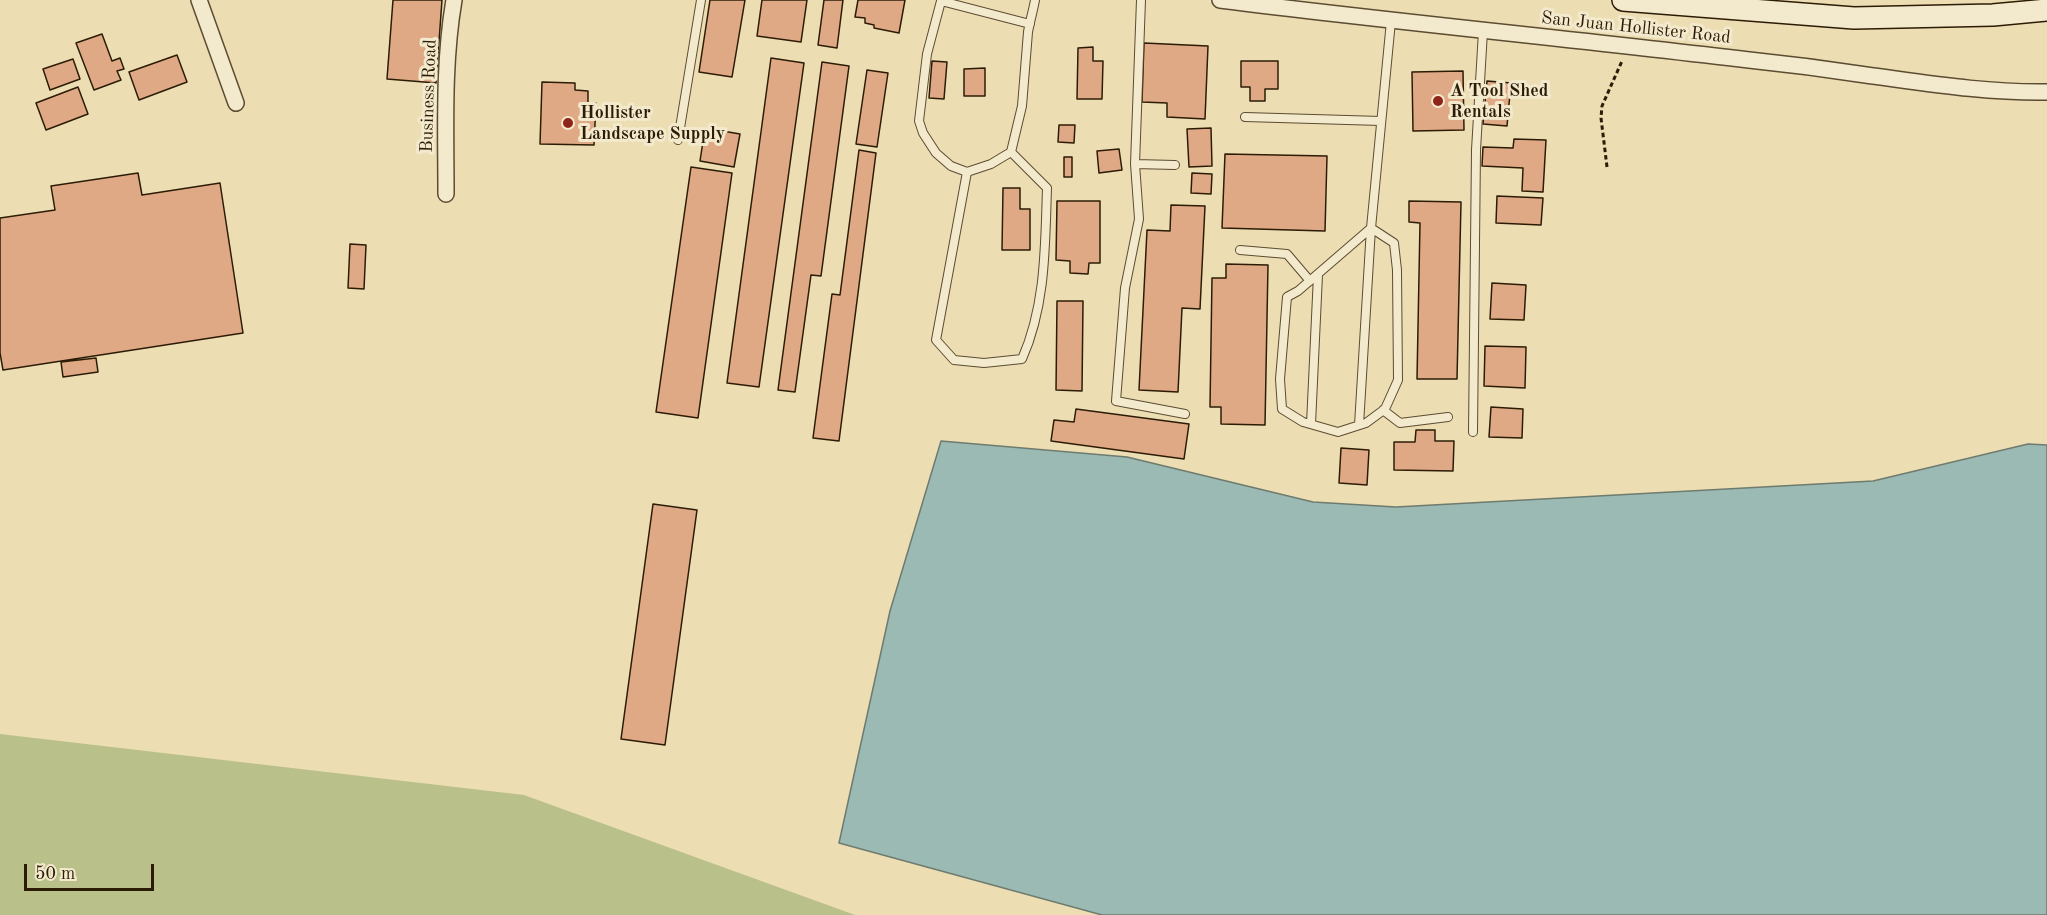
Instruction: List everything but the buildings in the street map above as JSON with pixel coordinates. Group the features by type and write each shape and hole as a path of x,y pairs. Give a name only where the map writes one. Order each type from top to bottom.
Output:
{"main road":[{"path":"1623,0 1854,18 1993,15 2047,10"}],"street":[{"path":"199,0 236,103"},
{"name":"Business Road","path":"446,194 446,85 454,0"},
{"name":"San Juan Hollister Road","path":"1220,0 1832,70 1941,86 2012,93 2047,92"}],"lane":[{"path":"678,140 701,0"},
{"path":"1030,24 941,1 927,54 919,121 923,133 936,153 951,166 967,172 991,164 1011,152 1022,106 1030,24 1035,0"},
{"path":"1141,0 1134,164 1139,219 1125,288 1116,401 1185,414"},
{"path":"1359,425 1371,228 1391,21"},
{"path":"1473,432 1476,150 1483,31"},
{"path":"1245,117 1381,120"},
{"path":"967,172 936,340 954,360 984,363 1022,359 1031,338 1044,277 1047,188 1011,152"},
{"path":"1134,164 1175,165"},
{"path":"1371,228 1394,243 1397,270 1398,380 1383,410 1366,423 1338,432 1303,422 1282,409 1280,379 1287,297 1318,275 1371,228"},
{"path":"1240,250 1287,254 1310,281"},
{"path":"1311,424 1318,275"},
{"path":"1383,410 1400,423 1448,417"}],"path":[{"path":"1607,167 1601,118 1602,106 1629,46"}],"green space":[{"path":"0,734 524,795 855,915 0,915"}],"water":[{"path":"941,441 1127,457 1313,502 1396,507 1873,481 2028,444 2047,445 2047,915 1102,915 839,843 890,611"}],"place":[{"name":"A Tool Shed Rentals","path":"1438,101"},
{"name":"Hollister Landscape Supply","path":"568,123"}]}
